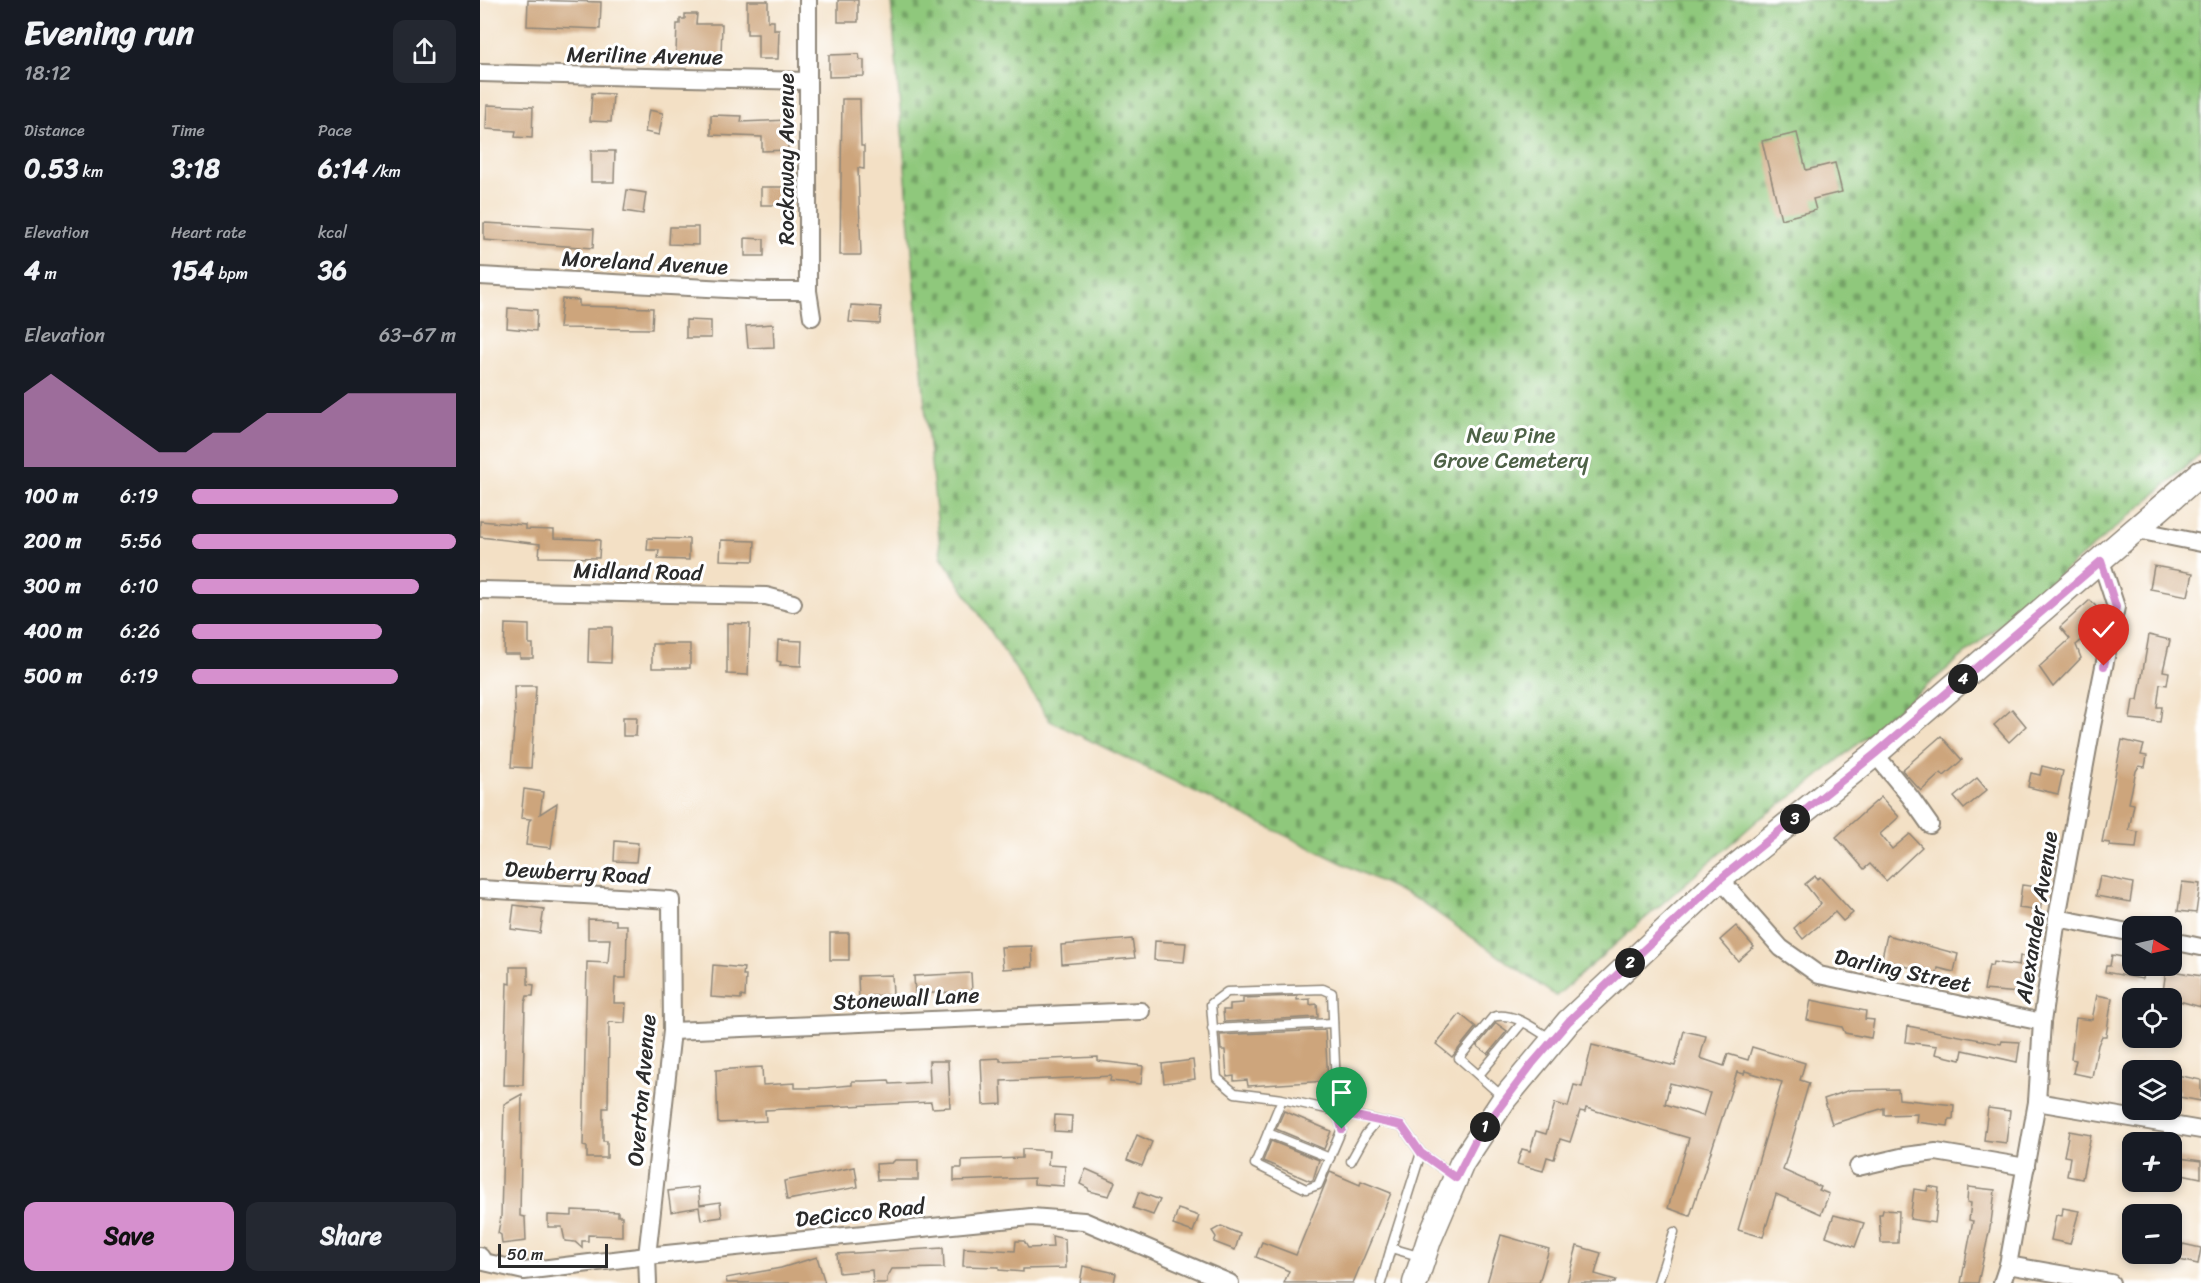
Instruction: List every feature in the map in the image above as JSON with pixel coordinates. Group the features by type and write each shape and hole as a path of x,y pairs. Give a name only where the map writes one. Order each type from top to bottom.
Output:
{"main road":[{"path":"1415,1283 1456,1178 1476,1139 1505,1098 1553,1040 1620,972 1720,879 1875,754 2201,473"}],"street":[{"name":"Rockaway Avenue","path":"808,0 808,291 812,317"},
{"name":"Meriline Avenue","path":"480,73 808,81"},
{"name":"Moreland Avenue","path":"480,276 764,291 808,291"},
{"path":"2137,530 2201,543"},
{"name":"Alexander Avenue","path":"2002,1283 2008,1265 2037,1102 2042,1022 2057,918 2116,607 2101,561"},
{"name":"Midland Road","path":"480,590 766,596 793,603"},
{"path":"1875,754 1911,798 1929,825"},
{"name":"Darling Street","path":"1720,879 1781,948 1819,975 2042,1022"},
{"name":"Dewberry Road","path":"480,889 671,900"},
{"name":"Overton Avenue","path":"648,1283 647,1256 672,1031 671,900"},
{"path":"2057,918 2122,931"},
{"path":"2182,943 2201,947"},
{"name":"Stonewall Lane","path":"672,1031 1141,1011"},
{"path":"2037,1102 2201,1130"},
{"path":"1858,1167 1905,1156 1936,1152 2026,1167"},
{"name":"DeCicco Road","path":"482,1259 524,1271 647,1256 1031,1217 1084,1221 1230,1283"},
{"path":"2008,1265 2111,1283"}],"lane":[{"path":"1282,1100 1255,1164 1306,1189 1318,1185 1342,1129 1337,1112 1332,993 1323,989 1227,992 1210,1004 1216,1078 1235,1093 1282,1100 1337,1112 1377,1121 1402,1126 1421,1153 1456,1178"},
{"path":"1505,1098 1459,1058 1486,1025 1493,1017 1500,1015 1522,1023 1553,1040"},
{"path":"1212,1029 1333,1023"},
{"path":"1479,1075 1522,1023"},
{"path":"1351,1161 1366,1134 1377,1121"},
{"path":"1268,1132 1330,1158"},
{"path":"1381,1283 1421,1153"},
{"path":"1658,1283 1674,1232"},
{"path":"1391,1248 1424,1257"}],"green space":[{"name":"New Pine Grove Cemetery","path":"891,0 2201,0 2201,453 2151,498 1807,786 1758,820 1556,996 1420,901 1050,721 941,556 926,417"}],"building":[{"path":"528,0 601,2 600,29 527,26"},
{"path":"838,0 858,0 858,22 838,22"},
{"path":"747,1 768,1 768,21 774,21 774,30 779,30 778,59 758,59 758,34 747,34"},
{"path":"685,14 697,14 696,24 722,24 721,55 676,53 677,24 680,24 680,19 685,19"},
{"path":"859,54 860,60 864,60 864,76 829,77 829,55"},
{"path":"592,93 613,94 611,122 590,121"},
{"path":"842,99 860,99 861,146 864,146 864,169 858,168 861,255 840,255"},
{"path":"487,105 533,107 532,138 515,137 516,131 486,129"},
{"path":"649,110 663,113 659,135 645,132"},
{"path":"711,115 742,116 741,122 787,120 788,150 762,151 762,137 711,135"},
{"path":"1797,133 1806,170 1835,163 1842,192 1813,199 1816,210 1781,219 1762,141"},
{"path":"591,151 615,151 614,182 591,182"},
{"path":"761,187 788,187 788,205 761,205"},
{"path":"627,190 646,193 643,214 624,211"},
{"path":"484,223 594,229 593,248 484,240"},
{"path":"670,227 698,227 698,245 669,244"},
{"path":"745,238 764,239 764,256 745,256"},
{"path":"562,299 579,300 579,306 653,308 652,329 559,328"},
{"path":"851,305 881,307 880,324 849,322"},
{"path":"508,308 537,310 536,331 507,328"},
{"path":"686,320 711,321 711,338 686,338"},
{"path":"773,324 774,347 748,348 746,326"},
{"path":"480,521 525,525 525,529 554,530 554,538 600,540 599,558 539,557 540,544 480,537"},
{"path":"648,538 689,539 689,560 658,559 659,550 647,550"},
{"path":"721,540 755,541 754,561 720,560"},
{"path":"2154,566 2193,573 2188,596 2150,589"},
{"path":"2090,600 2102,613 2099,626 2076,645 2081,658 2053,687 2039,667 2070,639 2060,627"},
{"path":"727,623 750,624 748,675 727,674"},
{"path":"505,624 529,625 529,644 533,644 533,658 520,658 520,654 504,654"},
{"path":"589,627 612,627 611,663 588,662"},
{"path":"2149,635 2170,640 2163,671 2169,672 2167,685 2160,684 2157,707 2162,707 2160,722 2130,719 2133,700 2138,700"},
{"path":"778,640 802,641 801,666 780,665 781,662 777,661"},
{"path":"652,644 690,644 690,668 652,668"},
{"path":"514,686 536,686 531,768 511,767 515,716"},
{"path":"2012,709 2026,726 2009,742 1994,725"},
{"path":"623,717 637,717 636,736 623,736"},
{"path":"1941,736 1962,760 1944,776 1941,773 1921,791 1902,770"},
{"path":"2122,740 2144,745 2141,755 2147,756 2145,767 2139,766 2136,771 2129,803 2134,804 2129,830 2138,832 2136,848 2109,846 2110,843 2102,842"},
{"path":"2042,766 2063,771 2058,794 2028,787 2031,773 2040,775"},
{"path":"1977,778 1987,790 1964,809 1954,797"},
{"path":"524,789 543,792 540,814 557,803 551,848 526,845 531,819 521,818"},
{"path":"1881,797 1899,817 1880,834 1892,849 1910,834 1922,847 1886,881 1870,864 1864,869 1836,837"},
{"path":"615,841 638,843 636,862 614,861"},
{"path":"1815,876 1817,879 1820,877 1853,913 1843,921 1835,912 1803,939 1794,928 1821,904 1805,884"},
{"path":"2100,876 2133,883 2130,902 2096,896"},
{"path":"2182,882 2200,884 2196,913 2178,911"},
{"path":"2022,885 2044,888 2040,911 2019,908"},
{"path":"514,905 544,909 540,933 511,929"},
{"path":"588,919 616,920 616,925 627,925 626,978 615,978 614,1003 626,1003 625,1023 609,1022 608,1108 603,1108 603,1141 607,1141 607,1158 587,1158 587,1147 583,1146 587,962 608,963 610,939 588,939"},
{"path":"1736,926 1754,947 1738,961 1720,940"},
{"path":"830,933 849,933 849,960 830,960"},
{"path":"1887,935 1958,954 1954,972 1938,968 1936,977 1922,974 1923,970 1898,965 1897,970 1886,968 1887,963 1881,962"},
{"path":"1132,939 1135,958 1062,964 1061,945"},
{"path":"1155,941 1186,943 1184,962 1154,960"},
{"path":"1032,946 1033,967 1003,969 1001,947"},
{"path":"2112,955 2122,957 2122,975 2105,972 2106,966 2110,966"},
{"path":"2020,956 2038,959 2032,994 1984,990 1989,965 1992,966 1993,962 2019,966"},
{"path":"713,965 744,968 745,997 741,996 741,999 711,997"},
{"path":"510,967 528,967 528,984 534,985 533,996 527,996 525,1003 523,1085 504,1085 507,983 510,984"},
{"path":"971,973 972,991 915,994 914,976"},
{"path":"2182,973 2201,976 2201,1007 2182,1002 2182,988 2164,988 2165,976 2182,976"},
{"path":"892,975 893,995 871,996 871,999 859,1000 858,976"},
{"path":"2126,976 2143,976 2142,979"},
{"path":"2097,995 2112,998 2106,1036 2102,1036 2098,1045 2092,1077 2073,1073 2076,1060 2071,1059 2076,1018 2092,1020"},
{"path":"1297,996 1297,1000 1310,999 1310,1005 1317,1004 1318,1017 1224,1022 1223,1010 1230,1010 1230,1004 1243,1003 1243,998"},
{"path":"1811,1000 1866,1011 1865,1019 1874,1020 1871,1038 1845,1033 1842,1027 1807,1020"},
{"path":"1460,1014 1476,1027 1452,1057 1436,1044"},
{"path":"1496,1023 1507,1031 1488,1054 1477,1046"},
{"path":"1908,1026 2001,1044 2002,1041 2020,1042 2017,1062 1963,1050 1961,1060 1935,1054 1937,1046 1906,1042"},
{"path":"1325,1030 1328,1081 1248,1086 1247,1080 1234,1081 1234,1076 1227,1077 1225,1050 1221,1050 1220,1035"},
{"path":"1684,1031 1706,1036 1700,1058 1724,1066 1728,1054 1748,1060 1752,1047 1805,1063 1800,1080 1809,1083 1783,1170 1821,1187 1819,1190 1829,1194 1821,1214 1776,1194 1763,1237 1738,1230 1782,1082 1745,1071 1744,1074 1737,1072 1690,1216 1668,1208 1689,1138 1586,1108 1585,1112 1580,1111 1570,1142 1560,1139 1554,1159 1547,1157 1543,1171 1517,1164 1522,1149 1530,1151 1536,1131 1546,1134 1555,1103 1568,1107 1574,1085 1582,1087 1592,1045 1675,1066","holes":["1670,1083 1710,1093 1703,1116 1665,1104"]},
{"path":"1098,1057 1098,1061 1143,1066 1141,1084 1110,1081 1111,1076 1001,1081 1002,1104 983,1105 981,1059 1000,1058 1000,1061"},
{"path":"1193,1060 1195,1079 1164,1083 1162,1064"},
{"path":"929,1061 948,1061 950,1107 932,1108 931,1102 765,1110 766,1121 718,1123 716,1070 762,1067 763,1085 795,1083 795,1088 817,1088 852,1085 852,1081 889,1080 890,1084 930,1082"},
{"path":"2182,1076 2201,1080 2201,1101 2182,1098"},
{"path":"1898,1089 1899,1099 1954,1105 1953,1119 1949,1119 1948,1126 1916,1122 1917,1114 1884,1115 1884,1108 1832,1124 1824,1099 1850,1090"},
{"path":"522,1094 520,1216 525,1217 526,1241 502,1244 501,1235 498,1233 501,1217 504,1104"},
{"path":"1988,1108 2010,1111 2006,1143 1984,1140"},
{"path":"1284,1111 1331,1131 1324,1149 1276,1129"},
{"path":"1055,1115 1072,1116 1071,1132 1054,1131"},
{"path":"2069,1131 2091,1135 2082,1179 2067,1176 2070,1157 2064,1156"},
{"path":"1137,1135 1152,1142 1142,1166 1127,1160"},
{"path":"1271,1141 1319,1160 1313,1180 1310,1181 1263,1161"},
{"path":"1022,1149 1049,1151 1048,1165 1065,1166 1064,1186 1034,1184 1034,1178 954,1181 954,1168 962,1168 962,1160 1022,1158"},
{"path":"2182,1158 2201,1161 2201,1178 2182,1174"},
{"path":"895,1160 918,1160 918,1180 877,1180 876,1164 892,1163"},
{"path":"855,1167 858,1187 787,1200 784,1181"},
{"path":"1086,1169 1115,1182 1109,1196 1089,1191 1080,1184"},
{"path":"1330,1172 1360,1185 1361,1181 1391,1193 1353,1283 1284,1283 1289,1271 1256,1257 1262,1242 1296,1255"},
{"path":"1928,1186 1939,1188 1935,1223 1910,1219 1914,1189 1927,1191"},
{"path":"698,1187 700,1205 720,1202 722,1217 701,1220 699,1207 671,1212 668,1191"},
{"path":"1968,1187 1995,1190 1991,1223 1978,1283 1961,1283 1973,1221 1969,1220 1971,1203 1967,1202"},
{"path":"1139,1192 1160,1200 1153,1215 1133,1208"},
{"path":"2063,1208 2079,1211 2070,1244 2051,1240 2056,1215 2062,1216"},
{"path":"1178,1209 1199,1216 1193,1232 1173,1225"},
{"path":"572,1210 618,1212 618,1216 622,1216 622,1236 588,1235 588,1241 582,1241 582,1248 575,1242 565,1241 562,1227 548,1227 548,1215 572,1216"},
{"path":"1883,1210 1899,1211 1898,1243 1881,1243 1879,1214 1882,1214"},
{"path":"1834,1215 1864,1223 1855,1247 1826,1236"},
{"path":"1221,1226 1240,1234 1235,1250 1214,1242 1216,1237 1212,1231"},
{"path":"1501,1235 1549,1249 1539,1283 1487,1283"},
{"path":"1052,1236 1065,1239 1066,1268 1023,1269 1023,1272 999,1270 999,1267 963,1266 964,1248 1015,1251 1016,1241 1024,1241 1028,1248 1053,1247"},
{"path":"2183,1244 2201,1248 2198,1264 2182,1261"},
{"path":"1577,1246 1601,1253 1595,1274 1616,1280 1615,1283 1567,1283"},
{"path":"943,1248 944,1268 892,1269 887,1283 873,1283 872,1270 839,1273 837,1254"},
{"path":"817,1257 825,1283 727,1283 726,1278 781,1268"},
{"path":"1083,1266 1116,1273 1114,1283 1080,1283"}],"route":[{"path":"1342,1129 1337,1112 1402,1126 1421,1153 1456,1178 1476,1139 1532,1064 1569,1021 1620,972 1720,879 1875,754 2101,561 2116,607 2104,666"}]}
